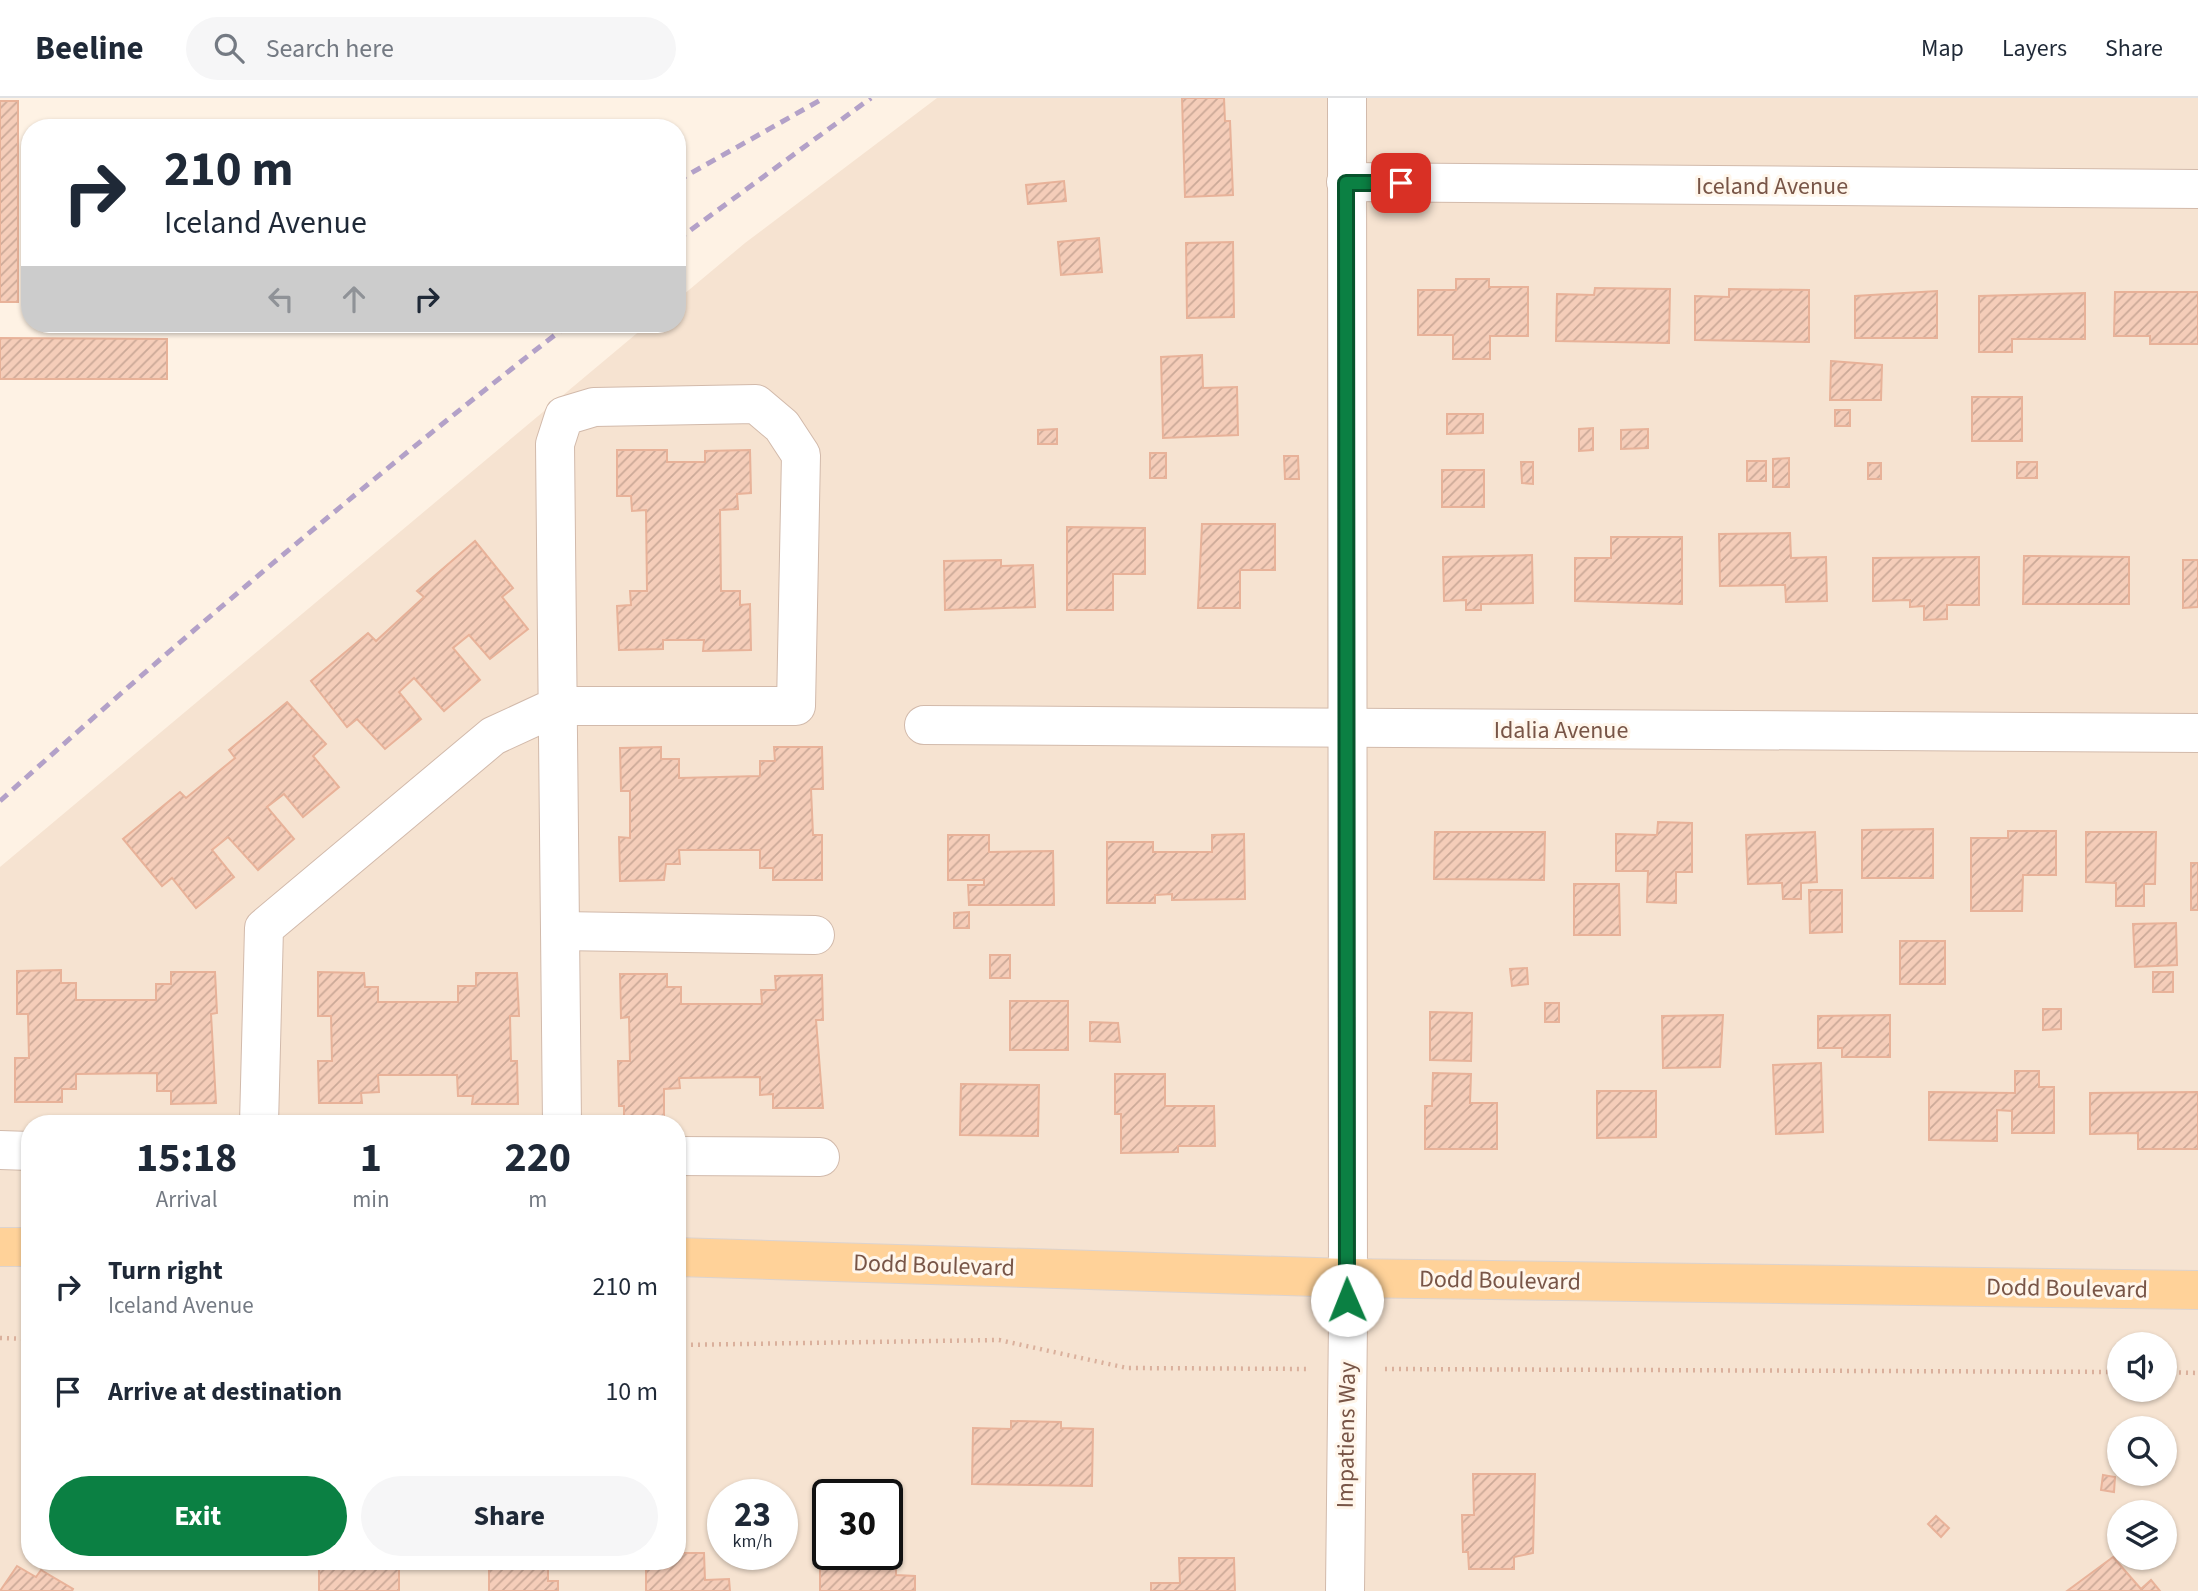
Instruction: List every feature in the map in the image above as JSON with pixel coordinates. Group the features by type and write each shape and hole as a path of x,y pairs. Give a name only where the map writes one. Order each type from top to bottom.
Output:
{"main road":[{"path":"0,1247 21,1247"},
{"name":"Dodd Boulevard","path":"686,1257 1346,1278 2198,1290"}],"street":[{"name":"Impatiens Way","path":"1345,1591 1347,98"},
{"name":"Iceland Avenue","path":"1346,183 2198,189"},
{"path":"259,1115 264,928 493,736 558,706 796,706 801,455 782,426 756,404 594,407 564,416 555,444 558,706 559,931 562,1115"},
{"name":"Idalia Avenue","path":"924,725 2198,733"},
{"path":"559,931 815,935"},
{"path":"0,1150 21,1151"},
{"path":"686,1156 820,1157"}],"path":[{"path":"0,1338 21,1339"},
{"path":"686,1345 999,1340 1127,1368 2107,1372"},
{"path":"2177,1373 2198,1373"}],"shaded area":[{"path":"937,98 2198,98 2198,1591 0,1591 0,867 637,333 686,333 686,292 745,243"}],"building":[{"path":"1182,98 1224,98 1225,121 1230,121 1233,195 1185,197"},
{"path":"0,101 18,101 18,302 0,302"},
{"path":"1064,181 1066,201 1028,204 1026,185"},
{"path":"1099,238 1102,272 1061,275 1058,242"},
{"path":"1233,242 1234,317 1187,318 1186,243"},
{"path":"1456,279 1489,279 1489,287 1528,287 1528,336 1490,336 1490,359 1453,359 1453,335 1418,335 1418,290 1456,290"},
{"path":"1595,288 1670,289 1669,343 1556,341 1557,294 1594,295"},
{"path":"1729,289 1809,290 1809,342 1695,340 1695,296 1729,297"},
{"path":"1937,291 1937,338 1855,338 1855,296"},
{"path":"2115,292 2198,292 2198,344 2150,344 2150,336 2114,336"},
{"path":"2085,293 2085,339 2012,339 2012,352 1979,352 1979,296"},
{"path":"0,338 167,339 167,379 0,379"},
{"path":"1202,355 1203,388 1237,387 1238,435 1163,438 1161,357"},
{"path":"1831,361 1882,365 1881,400 1830,400"},
{"path":"1972,397 2022,397 2022,441 1972,441"},
{"path":"1835,410 1850,410 1850,426 1835,426"},
{"path":"1447,414 1483,414 1483,433 1447,434"},
{"path":"1593,428 1593,450 1579,451 1579,429"},
{"path":"1057,429 1057,444 1038,444 1038,430"},
{"path":"1648,429 1648,448 1621,449 1621,430"},
{"path":"617,450 667,450 667,462 705,462 705,451 750,450 751,493 737,494 738,509 720,510 721,591 740,591 740,605 750,604 751,650 703,651 704,640 663,640 663,649 619,650 617,606 631,605 630,591 647,591 646,510 632,511 631,496 617,496"},
{"path":"1150,453 1166,453 1166,478 1150,478"},
{"path":"1284,456 1298,456 1299,479 1285,479"},
{"path":"1789,458 1789,487 1773,487 1773,459"},
{"path":"1747,461 1766,461 1766,481 1747,481"},
{"path":"1521,462 1533,462 1533,484 1522,483"},
{"path":"2017,462 2037,462 2037,478 2017,478"},
{"path":"1868,463 1881,463 1881,479 1868,479"},
{"path":"1442,470 1484,470 1484,507 1442,507"},
{"path":"1202,524 1275,524 1275,570 1240,570 1240,608 1198,608"},
{"path":"1067,527 1145,528 1145,574 1113,574 1113,610 1067,610"},
{"path":"1790,533 1791,558 1826,557 1827,601 1786,602 1785,585 1720,586 1719,534"},
{"path":"1611,537 1682,537 1682,604 1575,601 1575,558 1611,558"},
{"path":"475,541 513,588 502,597 528,629 490,659 469,635 453,648 480,680 444,711 414,678 399,692 421,719 385,749 357,719 347,727 311,681 368,633 376,641 424,597 417,591"},
{"path":"1532,555 1533,603 1481,604 1481,610 1466,610 1466,600 1444,601 1443,557"},
{"path":"2024,556 2129,557 2129,604 2023,604"},
{"path":"1979,557 1979,605 1947,605 1947,619 1924,620 1924,606 1910,607 1910,600 1873,601 1873,558"},
{"path":"1001,560 1001,566 1033,565 1035,607 945,610 944,561"},
{"path":"2183,560 2198,560 2198,607 2183,608"},
{"path":"287,702 326,744 313,756 339,787 303,817 284,794 267,807 294,839 258,870 228,837 212,850 234,877 196,908 172,878 162,886 123,839 180,792 186,798 235,758 229,750"},
{"path":"661,747 661,759 679,759 679,778 760,776 760,761 775,761 774,747 822,747 823,789 811,789 813,835 822,835 822,880 773,880 773,868 760,868 760,850 679,850 680,864 666,864 664,880 620,881 619,837 630,838 630,791 621,791 620,748"},
{"path":"1658,822 1692,823 1692,872 1676,872 1676,903 1647,902 1648,871 1616,871 1616,834 1657,835"},
{"path":"1933,829 1933,878 1862,878 1862,830"},
{"path":"2008,831 2056,831 2056,875 2023,875 2022,911 1971,911 1971,838 2008,838"},
{"path":"1435,832 1545,832 1544,880 1434,879"},
{"path":"1815,832 1817,882 1801,883 1801,899 1783,899 1782,883 1748,884 1746,835"},
{"path":"2086,832 2156,832 2155,884 2144,884 2144,906 2116,906 2116,883 2086,882"},
{"path":"1244,834 1245,899 1172,900 1172,894 1155,895 1155,903 1107,903 1107,842 1153,842 1153,852 1212,852 1212,835"},
{"path":"948,835 989,835 989,852 1053,851 1054,905 969,905 968,885 984,885 984,880 948,880"},
{"path":"2191,863 2198,863 2198,910 2191,910"},
{"path":"1574,884 1619,884 1620,935 1574,935"},
{"path":"1809,890 1842,890 1842,932 1810,933"},
{"path":"969,912 969,928 954,928 954,913"},
{"path":"2176,923 2177,965 2135,967 2133,924"},
{"path":"1900,941 1945,941 1945,984 1900,984"},
{"path":"990,955 1010,955 1010,978 990,978"},
{"path":"1527,968 1528,984 1512,986 1510,969"},
{"path":"61,970 61,983 76,983 76,1000 156,1000 156,984 171,984 171,972 215,972 217,1013 211,1014 216,1103 171,1104 171,1091 157,1091 157,1073 76,1074 76,1089 62,1089 62,1102 15,1102 15,1058 29,1058 28,1014 17,1014 17,971"},
{"path":"318,972 364,973 365,987 378,987 378,1002 458,1002 458,986 476,986 476,973 517,973 519,1016 510,1016 511,1061 517,1061 518,1104 472,1104 473,1096 458,1096 457,1075 378,1075 379,1092 361,1093 362,1103 319,1103 318,1061 332,1061 331,1016 318,1016"},
{"path":"2153,972 2173,972 2173,992 2153,992"},
{"path":"620,974 667,974 667,987 681,987 681,1004 762,1004 761,990 776,990 775,976 822,975 823,1020 816,1020 823,1108 773,1108 773,1094 760,1095 760,1077 679,1078 680,1088 664,1089 664,1115 624,1115 624,1106 619,1106 618,1061 630,1061 629,1017 621,1018"},
{"path":"1010,1001 1068,1001 1068,1050 1010,1050"},
{"path":"1545,1003 1559,1003 1559,1022 1545,1022"},
{"path":"2043,1009 2061,1009 2061,1029 2043,1030"},
{"path":"1430,1012 1472,1013 1471,1061 1430,1060"},
{"path":"1723,1015 1720,1067 1663,1068 1662,1016"},
{"path":"1890,1015 1890,1057 1842,1057 1842,1048 1818,1048 1818,1016"},
{"path":"1090,1022 1118,1023 1120,1042 1090,1041"},
{"path":"1821,1063 1823,1132 1776,1134 1773,1065"},
{"path":"2015,1071 2039,1071 2039,1087 2054,1087 2054,1133 2012,1133 2012,1111 1997,1110 1997,1141 1929,1140 1929,1092 2015,1093"},
{"path":"1433,1073 1471,1074 1470,1103 1497,1103 1497,1149 1425,1149 1425,1106 1432,1106"},
{"path":"1115,1074 1165,1074 1165,1106 1214,1106 1215,1146 1178,1146 1178,1152 1121,1153 1121,1114 1115,1114"},
{"path":"961,1084 1039,1085 1038,1136 960,1135"},
{"path":"1597,1091 1656,1091 1656,1137 1597,1138"},
{"path":"2198,1092 2198,1149 2138,1149 2138,1133 2090,1134 2090,1093"},
{"path":"1011,1421 1061,1422 1061,1428 1093,1429 1092,1486 972,1484 973,1428 1011,1429"},
{"path":"1473,1474 1535,1474 1533,1553 1514,1557 1514,1569 1469,1569 1468,1552 1463,1552 1462,1515 1474,1515"},
{"path":"2103,1475 2107,1476 2107,1486 2114,1486 2114,1492 2101,1490"},
{"path":"1936,1516 1949,1528 1941,1537 1928,1524"},
{"path":"686,1553 704,1553 705,1580 729,1579 730,1591 646,1591 646,1570 686,1570"},
{"path":"1179,1558 1234,1558 1235,1591 1151,1591 1151,1583 1180,1583"},
{"path":"2107,1561 2107,1570 2124,1570 2141,1589 2151,1580 2160,1591 2067,1591"},
{"path":"17,1566 36,1577 41,1570 73,1589 72,1591 0,1591"},
{"path":"319,1570 399,1570 399,1591 319,1591"},
{"path":"489,1570 548,1570 548,1581 558,1581 558,1591 489,1591"},
{"path":"820,1570 896,1570 896,1575 915,1576 915,1591 820,1591"}],"railway":[{"path":"686,176 824,98"},
{"path":"686,233 871,98"},
{"path":"0,801 280,557 558,333"}],"route":[{"path":"1347,1300 1346,183 1401,183"}]}
